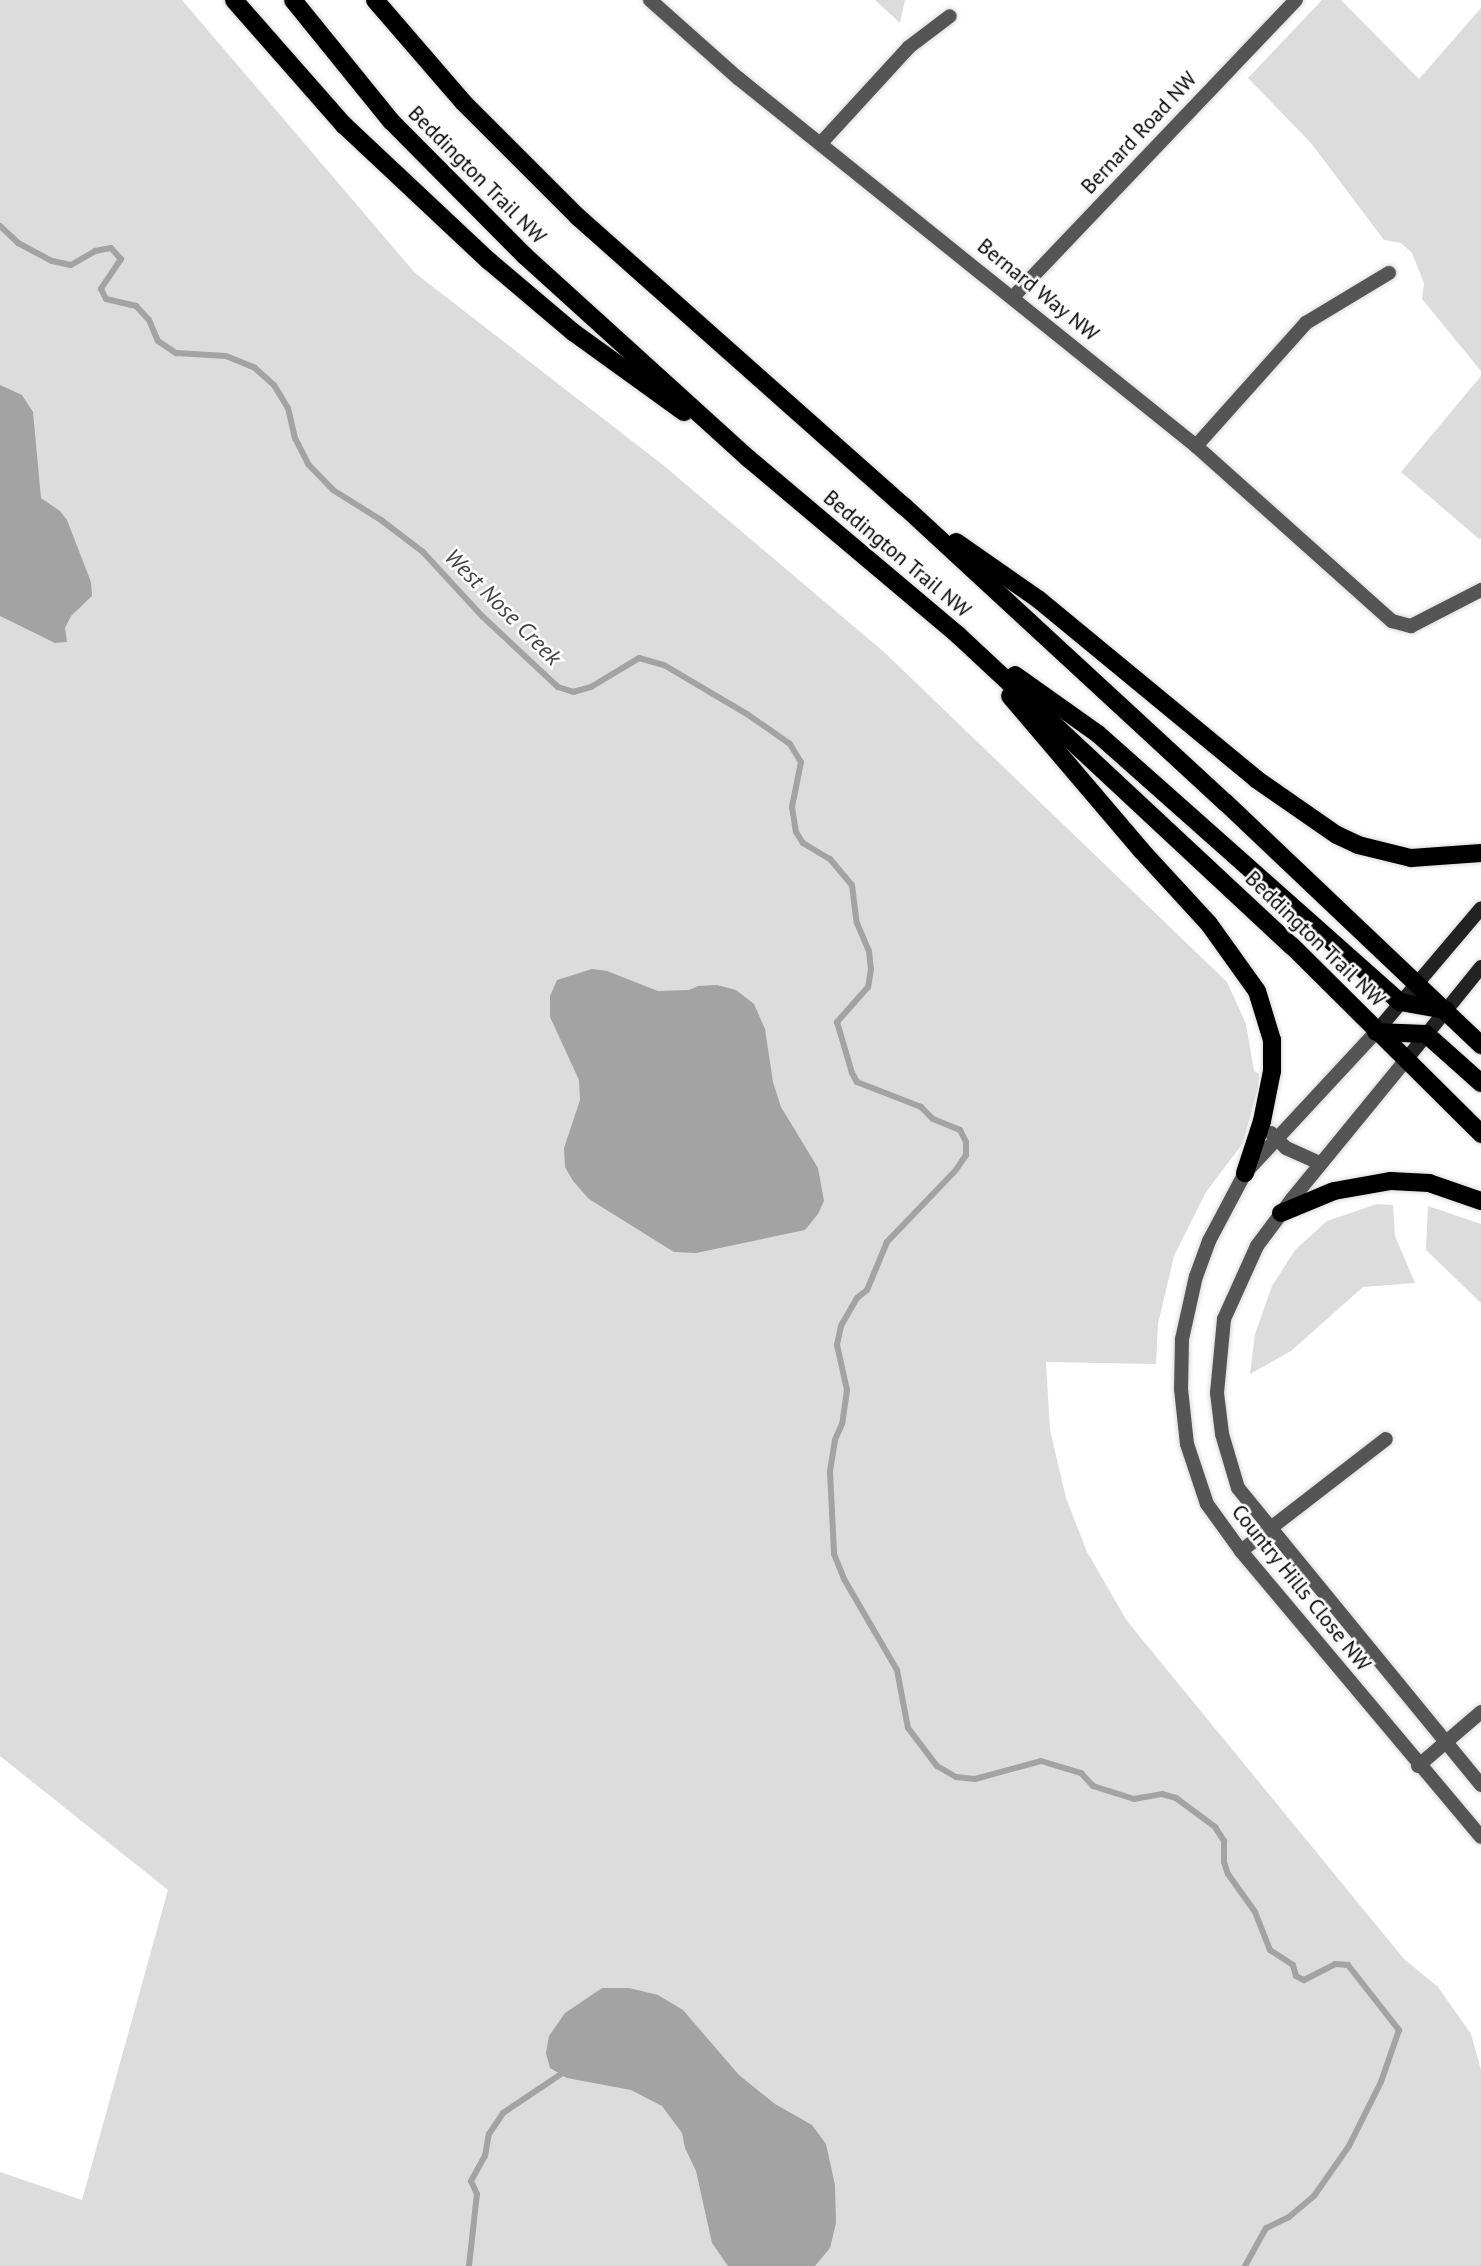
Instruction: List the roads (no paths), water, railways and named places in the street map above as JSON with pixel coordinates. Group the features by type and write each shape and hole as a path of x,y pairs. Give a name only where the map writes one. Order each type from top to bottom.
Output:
{"main road":[{"path":"234,0 344,125 489,261 573,332 749,459"},
{"name":"Beddington Trail NW","path":"293,0 391,121 453,187 525,256 749,459 958,635 1292,946 1481,1133"},
{"name":"Beddington Trail NW","path":"375,0 454,92 518,160 578,217 904,506 1226,803 1481,1045"},
{"path":"904,506 1038,598 1256,779 1337,835 1377,851 1411,859 1481,853"},
{"path":"958,635 1098,734 1399,1002 1446,1010"},
{"path":"958,635 1140,850 1209,923 1257,991 1272,1040 1272,1071 1262,1121 1245,1173"},
{"path":"1376,1032 1481,908"},
{"path":"1405,1060 1481,967"},
{"path":"1376,1032 1426,1034 1481,1083"},
{"path":"1281,1213 1334,1191 1391,1181 1429,1183 1481,1201"}],"street":[{"name":"Bernard Way NW","path":"650,0 738,78 1014,296 1196,446 1392,621 1411,626 1481,590"},
{"name":"Bernard Road NW","path":"1014,296 1296,0"},
{"path":"821,143 909,47 950,16"},
{"path":"1196,446 1306,323 1389,273"},
{"name":"Country Hills Close NW","path":"1376,1032 1245,1173 1214,1230 1196,1276 1182,1339 1181,1390 1187,1444 1207,1504 1241,1551 1418,1766 1481,1836"},
{"name":"Country Hills Close NW","path":"1405,1060 1320,1163 1257,1246 1224,1319 1217,1393 1222,1434 1238,1488 1269,1530 1481,1786"},
{"path":"1262,1121 1276,1140 1302,1157 1320,1163"},
{"path":"1241,1551 1386,1439"},
{"path":"1418,1766 1481,1712"}],"waterway":[{"name":"West Nose Creek","path":"0,226 18,243 52,261 71,265 95,251 111,248 121,259 101,289 106,299 136,306 149,320 158,341 176,353 226,356 255,368 274,385 288,408 295,438 308,464 333,490 381,520 423,552 482,616 558,687 573,692 591,687 639,658 664,665 747,714 790,744 801,762 792,807 796,832 803,843 830,859 852,885 857,923 869,951 871,969 868,987 837,1022 852,1073 857,1082 921,1107 933,1119 960,1130 966,1142 966,1155 956,1170 887,1242 867,1290 857,1298 841,1326 837,1345 847,1390 830,1471 834,1554 844,1579 897,1670 908,1728 937,1766 956,1777 975,1779 1041,1761 1081,1773 1093,1786 1134,1799 1162,1794 1176,1798 1215,1827 1224,1841 1224,1862 1228,1874 1255,1912 1270,1950 1293,1965 1296,1976 1304,1980 1335,1964 1348,1965 1399,2030 1381,2082 1349,2146 1314,2196 1289,2217 1266,2228 1245,2266"},
{"path":"469,2266 477,2194 471,2181 485,2156 489,2134 503,2113 561,2074"}]}
